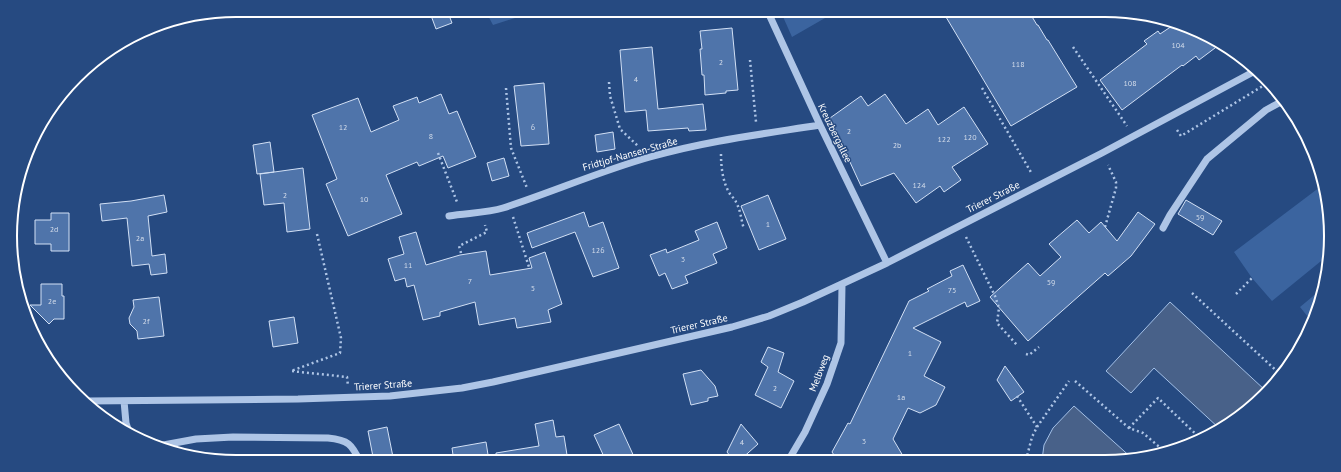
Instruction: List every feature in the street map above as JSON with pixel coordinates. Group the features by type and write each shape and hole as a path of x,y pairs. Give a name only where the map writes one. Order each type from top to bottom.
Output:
{"street":[{"name":"Kreuzbergallee","path":"770,17 820,125 887,263"},
{"name":"Trierer Straße","path":"92,401 350,398 390,396 462,388 588,361 732,327 762,318 842,285 887,263 1134,136 1251,73"},
{"path":"1163,228 1207,159 1266,110 1279,103"},
{"name":"Fridtjof-Nansen-Straße","path":"449,216 502,208 592,175 650,156 698,145 820,125"},
{"name":"Melbweg","path":"792,455 805,432 827,384 841,343 842,285"},
{"path":"124,401 127,427"},
{"path":"169,444 196,439 233,437 328,438 341,439 349,443 355,449 357,455"}],"path":[{"path":"1073,47 1134,136"},
{"path":"750,60 757,135"},
{"path":"609,82 610,96 620,129 650,156"},
{"path":"1177,130 1180,136 1264,85"},
{"path":"506,88 511,148 532,197"},
{"path":"982,88 1039,185"},
{"path":"719,142 721,166 724,179 730,193 736,201 742,217 744,229"},
{"path":"438,153 462,214"},
{"path":"1105,227 1116,188 1116,182 1108,166"},
{"path":"509,205 529,267"},
{"path":"461,253 459,246 487,232 481,211"},
{"path":"317,234 341,338 340,352 291,371 347,377 350,398"},
{"path":"973,249 999,308 997,323 1017,345"},
{"path":"1236,294 1252,278"},
{"path":"1192,293 1277,371"},
{"path":"1026,354 1029,355 1039,347"},
{"path":"1027,455 1032,437 1037,427 1069,381"},
{"path":"1076,381 1130,428 1143,432 1161,448"},
{"path":"1017,396 1037,427"},
{"path":"1130,428 1158,398 1196,435"}],"shaded area":[{"path":"489,17 518,17 493,25"},
{"path":"783,17 827,17 792,37"},
{"path":"1319,188 1324,222 1323,260 1272,301 1252,278 1234,252"},
{"path":"1317,293 1308,317 1300,307"},
{"path":"1170,302 1263,388 1238,410 1216,425 1154,368 1131,393 1106,371"},
{"path":"1074,406 1127,454 1043,455 1044,445 1053,428"}],"building":[{"path":"432,17 450,17 452,23 436,29"},
{"path":"946,17 1032,17 1077,87 1011,126"},
{"path":"1170,27 1189,34 1216,47 1199,60 1196,56 1183,66 1182,65 1122,110 1100,80 1147,44 1144,41 1158,31 1160,34"},
{"path":"732,28 738,90 705,95 704,75 702,75 700,31"},
{"path":"652,47 658,109 703,104 706,130 689,131 688,128 648,131 646,110 625,112 620,50"},
{"path":"544,83 549,144 521,146 514,86"},
{"path":"441,94 449,114 457,111 476,157 448,168 443,156 419,166 417,162 386,175 402,214 348,236 326,184 337,179 312,115 358,98 371,132 399,120 393,106 417,97 419,103"},
{"path":"885,94 906,124 928,109 938,125 964,107 988,144 952,167 961,180 944,192 940,186 916,203 894,173 861,186 830,118 861,96 868,106"},
{"path":"613,132 615,149 597,152 595,135"},
{"path":"270,142 274,172 257,174 253,145"},
{"path":"504,158 509,176 492,181 487,163"},
{"path":"303,168 310,229 287,232 284,203 264,205 260,174"},
{"path":"164,195 167,212 148,216 152,256 165,254 167,273 151,275 149,264 132,266 127,218 102,221 100,204 131,201"},
{"path":"768,195 786,239 759,250 741,206"},
{"path":"1186,200 1222,221 1213,235 1178,214"},
{"path":"584,212 589,227 603,222 619,268 593,277 575,232 532,248 527,233"},
{"path":"1138,212 1155,224 1131,256 1108,276 1105,273 1028,341 990,297 1028,263 1040,276 1061,257 1049,244 1077,220 1089,233 1101,222 1117,241"},
{"path":"51,213 69,213 69,251 51,251 51,244 35,244 35,220 51,220"},
{"path":"717,222 727,248 713,254 717,263 685,276 688,283 672,289 665,273 659,276 650,255 666,249 667,253 699,240 695,231"},
{"path":"416,232 426,265 460,255 486,251 490,275 532,268 529,258 545,252 562,304 548,310 551,322 517,328 515,318 479,325 475,302 440,312 440,316 423,320 414,285 407,287 405,278 395,281 388,259 404,254 399,237"},
{"path":"963,265 980,301 967,307 965,302 913,328 941,342 924,376 945,387 936,405 920,413 908,408 893,439 902,455 834,455 832,452 848,423 850,424 909,301 929,291 927,289 952,276 950,271"},
{"path":"41,284 62,284 62,296 64,296 64,319 54,319 49,324 30,305 41,305"},
{"path":"159,297 164,336 138,339 137,331 130,324 129,318 134,307 133,300"},
{"path":"294,317 298,343 273,347 269,321"},
{"path":"768,347 784,353 778,372 794,381 781,408 755,395 768,367 761,362"},
{"path":"1005,366 1024,392 1011,401 997,380"},
{"path":"701,370 715,386 718,396 708,398 708,401 691,405 683,374"},
{"path":"553,420 556,437 564,436 567,455 496,455 496,453 539,446 535,424"},
{"path":"619,424 633,455 603,455 594,435"},
{"path":"741,424 758,444 746,455 729,455 727,452"},
{"path":"387,427 393,455 373,455 368,431"},
{"path":"486,442 488,455 453,455 452,448"}]}
